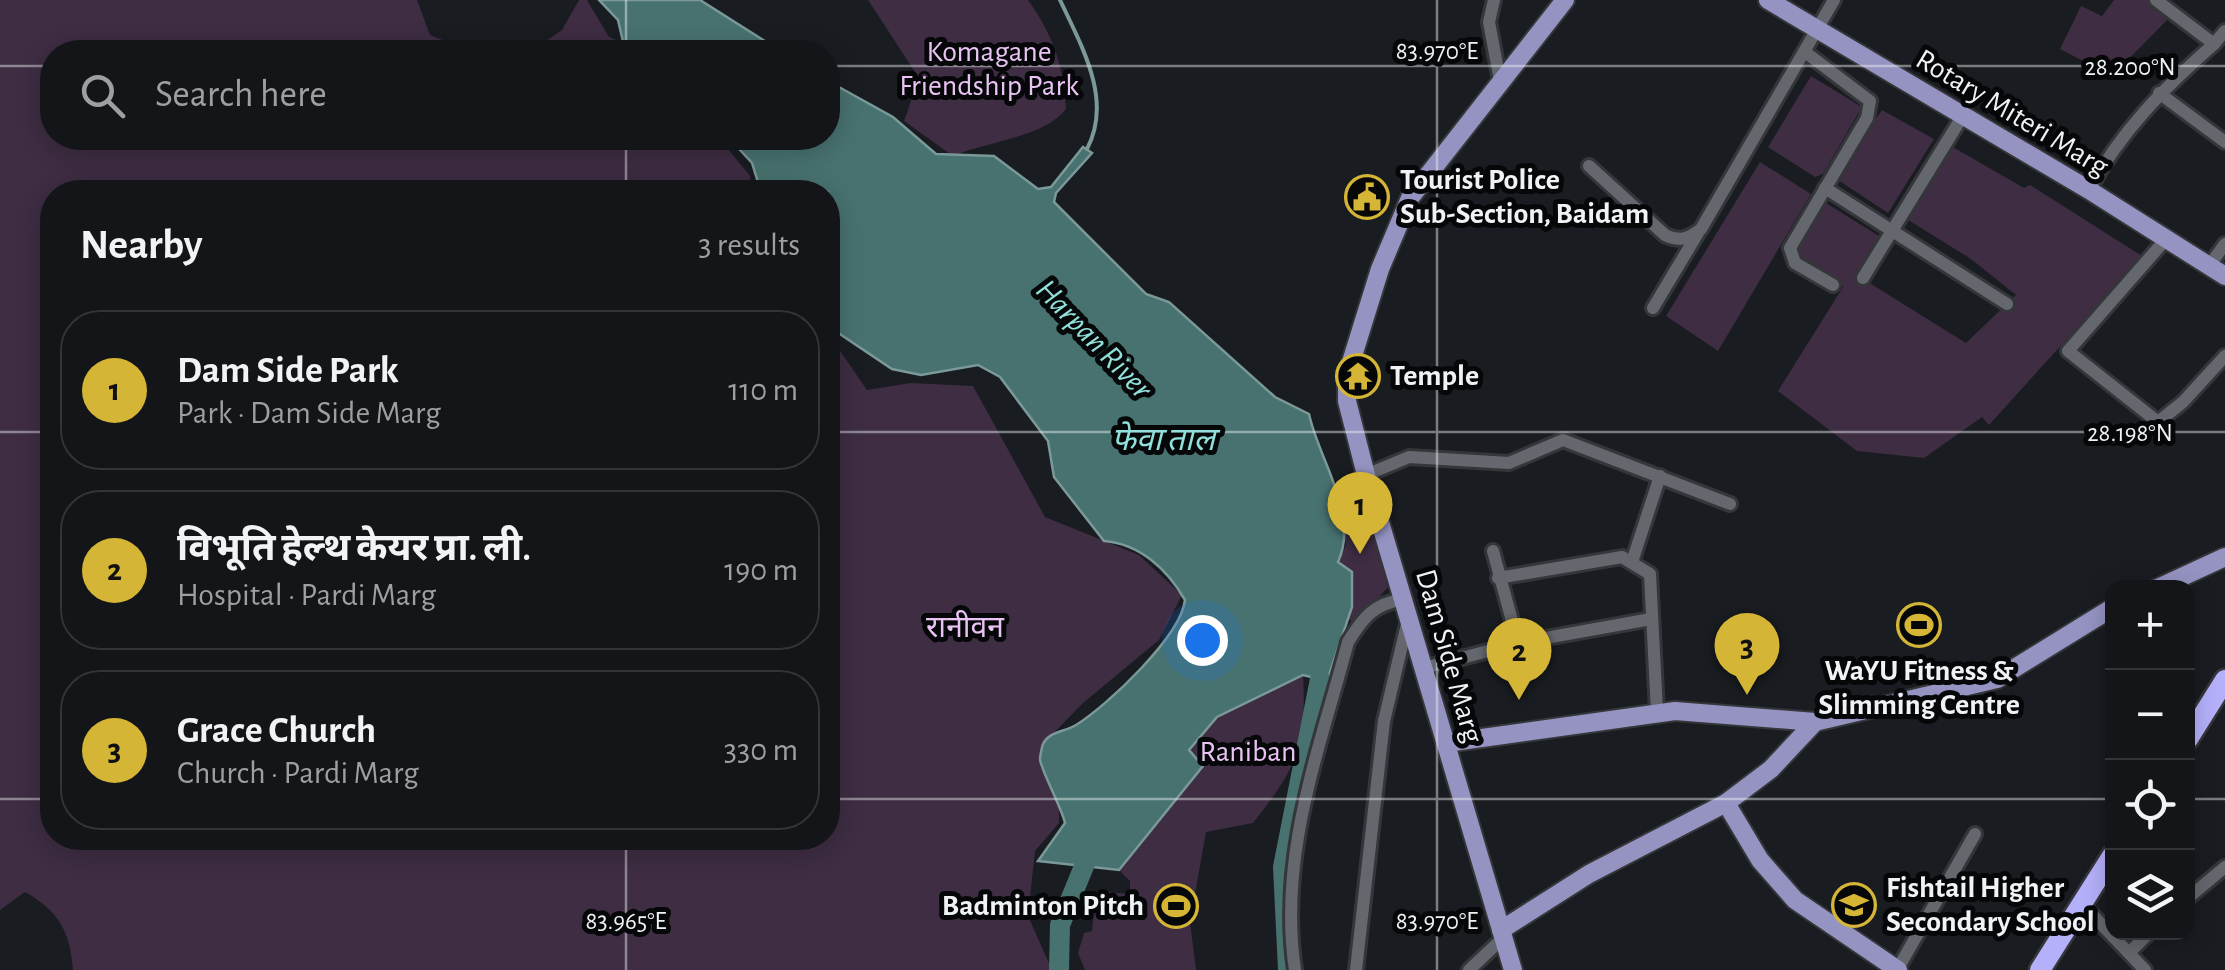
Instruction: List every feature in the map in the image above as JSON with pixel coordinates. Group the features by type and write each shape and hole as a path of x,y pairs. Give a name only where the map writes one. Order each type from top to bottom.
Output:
{"highway":[{"path":"2195,728 2225,680"},
{"path":"2040,970 2105,867"}],"main road":[{"name":"Dam Side Marg","path":"1513,970 1366,475 1350,416 1346,375 1380,269 1410,198 1565,0"},
{"name":"Rotary Miteri Marg","path":"1768,0 1790,6 1814,28 2089,190 2217,272"},
{"path":"2176,580 2225,558"},
{"path":"1446,743 1657,712 1692,711 1816,722 1997,678 2105,612"},
{"path":"1502,934 1589,874 1726,803 1771,769 1816,722"},
{"path":"1726,803 1760,860 1795,900 1897,970"}],"street":[{"path":"1494,0 1489,22 1501,86"},
{"path":"1653,308 1806,52 1814,28 1834,0"},
{"path":"2161,1 2214,44"},
{"path":"2089,190 2114,146 2159,92 2225,31"},
{"path":"1806,52 1870,101 1867,118 1790,248 1794,262 1832,285"},
{"path":"2159,92 2225,142"},
{"path":"1863,278 1962,117"},
{"path":"1589,166 1665,235 1684,239 1701,229"},
{"path":"1825,188 2007,304"},
{"path":"2166,239 2068,351 2158,422 2183,402 2225,356"},
{"path":"2217,272 2225,244"},
{"path":"1366,475 1409,457 1509,462 1563,440 1730,504"},
{"path":"1632,562 1660,476"},
{"path":"1493,551 1518,643"},
{"path":"1498,578 1622,557 1650,574 1657,712"},
{"path":"1296,970 1289,927 1290,870 1348,642 1363,618 1380,603 1407,609 1384,721 1356,970"},
{"path":"1424,668 1518,643 1651,619"},
{"path":"1897,970 1975,834"},
{"path":"2195,893 2223,872"},
{"path":"2082,904 2145,970"},
{"path":"1469,970 1502,934"},
{"path":"2129,954 2142,940"}],"green space":[{"name":"रानीवन","path":"0,0 417,0 430,35 442,40 40,40 40,150 729,150 750,180 40,180 40,850 840,850 840,351 867,390 911,383 973,386 1045,517 1139,555 1182,595 1159,640 1083,703 1042,745 1040,766 1059,798 1059,823 1035,851 1028,916 1052,970 73,970 65,933 46,907 25,892 0,910"},
{"path":"579,0 587,0 609,37 616,40 547,40 562,30"},
{"name":"Komagane Friendship Park","path":"868,0 1028,0 1056,51 1066,109 1029,133 953,156 904,121 919,78"},
{"path":"2114,0 2148,0 2169,18 2112,76 2060,49 2081,6 2102,16"},
{"path":"1811,76 1862,107 1823,174 1815,177 1768,147"},
{"path":"1882,110 1934,139 1888,213 1835,178"},
{"path":"1951,146 2024,188 2030,185 2142,256 1989,425 1982,417 1924,458 1857,451 1778,391 1843,287 1794,253 1826,203 1879,236 1855,274 1966,343 2016,295 1971,259 1905,218"},
{"path":"1760,162 1811,194 1718,351 1666,316"},
{"path":"1360,487 1388,587 1355,624 1347,618 1352,607 1338,563 1346,545 1339,495"},
{"name":"Raniban","path":"1303,675 1301,739 1280,786 1253,823 1206,832 1190,922 1196,970 1085,970 1078,953 1084,933 1092,931 1096,891 1130,894 1130,881 1119,870 1203,766 1189,750 1217,717"}],"water":[{"path":"599,0 700,0 763,40 623,40 618,20"},
{"name":"फेवा ताल","path":"840,88 893,117 936,154 994,156 1038,189 1051,187 1083,147 1092,153 1056,193 1054,202 1146,294 1169,302 1275,397 1309,414 1341,506 1343,544 1338,562 1352,572 1352,607 1327,681 1303,675 1217,717 1189,750 1203,766 1119,870 1038,861 1065,823 1041,764 1042,747 1049,737 1090,715 1141,668 1171,632 1185,600 1151,560 1129,547 1104,541 1054,477 1048,441 1000,377 978,365 921,375 892,369 840,334 840,180 757,180 752,163 740,150 840,150"}],"waterway":[{"path":"1060,0 1085,55 1096,93 1097,112 1087,149"},
{"path":"1288,970 1283,867 1320,679"},
{"name":"Harpan River","path":"1059,970 1060,925 1093,844"}],"place":[{"name":"Tourist Police Sub-Section, Baidam","path":"1367,197"},
{"name":"Temple","path":"1358,376"},
{"name":"Dam Side Park","path":"1360,554"},
{"name":"WaYU Fitness & Slimming Centre","path":"1919,625"},
{"name":"Grace Church","path":"1747,695"},
{"name":"विभूति हेल्थ केयर प्रा. ली.","path":"1519,700"},
{"name":"Fishtail Higher Secondary School","path":"1854,905"},
{"name":"Badminton Pitch","path":"1176,906"}]}
